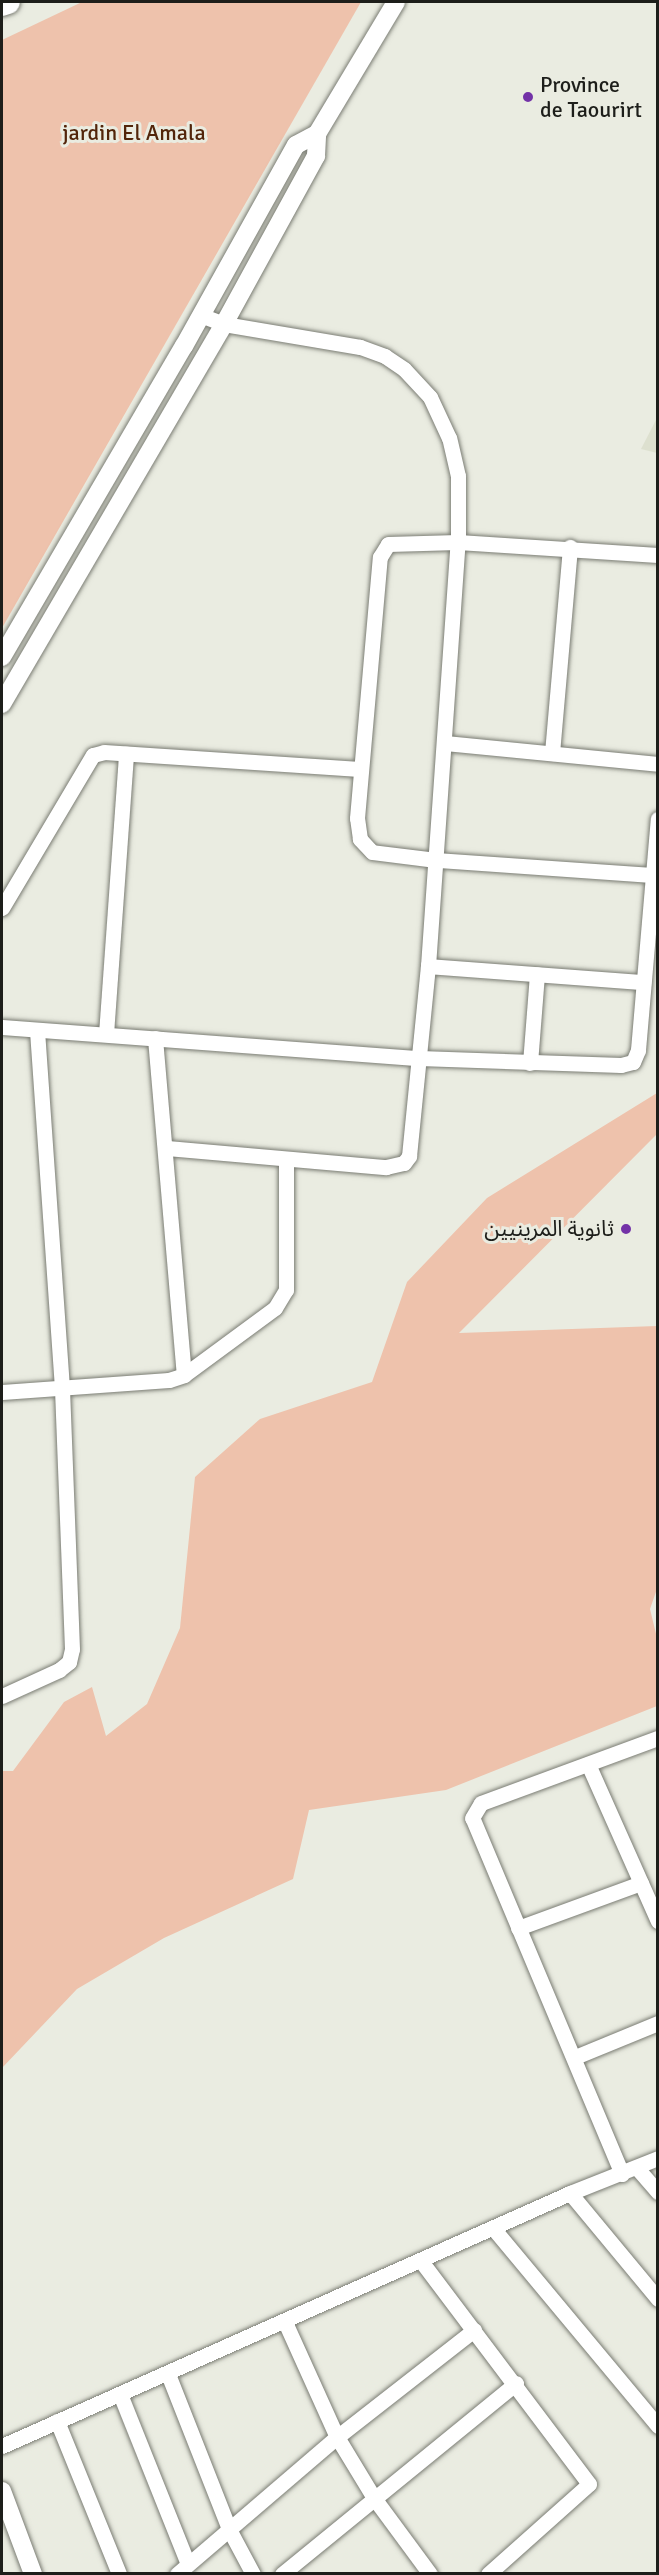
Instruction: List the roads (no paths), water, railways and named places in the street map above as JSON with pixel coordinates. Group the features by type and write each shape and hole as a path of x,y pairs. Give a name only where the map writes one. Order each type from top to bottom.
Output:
{"main road":[{"path":"2,4 8,2"}],"street":[{"path":"2,704 224,324 316,156 317,134 396,2"},
{"path":"2,657 296,145 317,134"},
{"path":"167,1148 286,1161 386,1167 404,1163 409,1156 428,966 458,542 458,476 449,438 430,397 404,369 385,356 337,341 224,324 200,315"},
{"path":"111,470 132,483"},
{"path":"652,875 436,860 372,852 364,847 357,818 359,769 382,551 398,542 458,542 570,547 657,555"},
{"path":"552,753 570,547"},
{"path":"445,743 657,764"},
{"path":"2,908 93,755 126,753 359,769"},
{"path":"106,1034 126,753"},
{"path":"2,1027 419,1058 621,1065 633,1062 638,1050 657,819"},
{"path":"428,966 643,982"},
{"path":"530,1063 537,974"},
{"path":"2,1696 59,1670 69,1662 72,1649 62,1388 38,1031"},
{"path":"155,1038 167,1148 184,1375"},
{"path":"2,1392 155,1384 184,1375 275,1308 286,1290 286,1161"},
{"path":"622,2174 575,2057 473,1826 474,1809 657,1739"},
{"path":"588,1764 657,1921"},
{"path":"518,1928 641,1883"},
{"path":"575,2057 657,2024"},
{"path":"2,2446 285,2322 570,2193 637,2168 657,2158"},
{"path":"637,2168 657,2192"},
{"path":"570,2193 657,2299"},
{"path":"493,2228 657,2426"},
{"path":"421,2261 516,2383 589,2484 488,2574"},
{"path":"285,2322 338,2438 374,2498 430,2574"},
{"path":"120,2394 183,2569 338,2438 474,2330"},
{"path":"168,2374 230,2531 253,2574"},
{"path":"282,2574 516,2383"},
{"path":"57,2421 119,2574"},
{"path":"2,2492 33,2574"}],"place":[{"name":"Province de Taourirt","path":"528,97"},
{"name":"ثانوية المرينيين","path":"626,1229"}],"park label":[{"name":"jardin El Amala","path":"134,133"}]}
